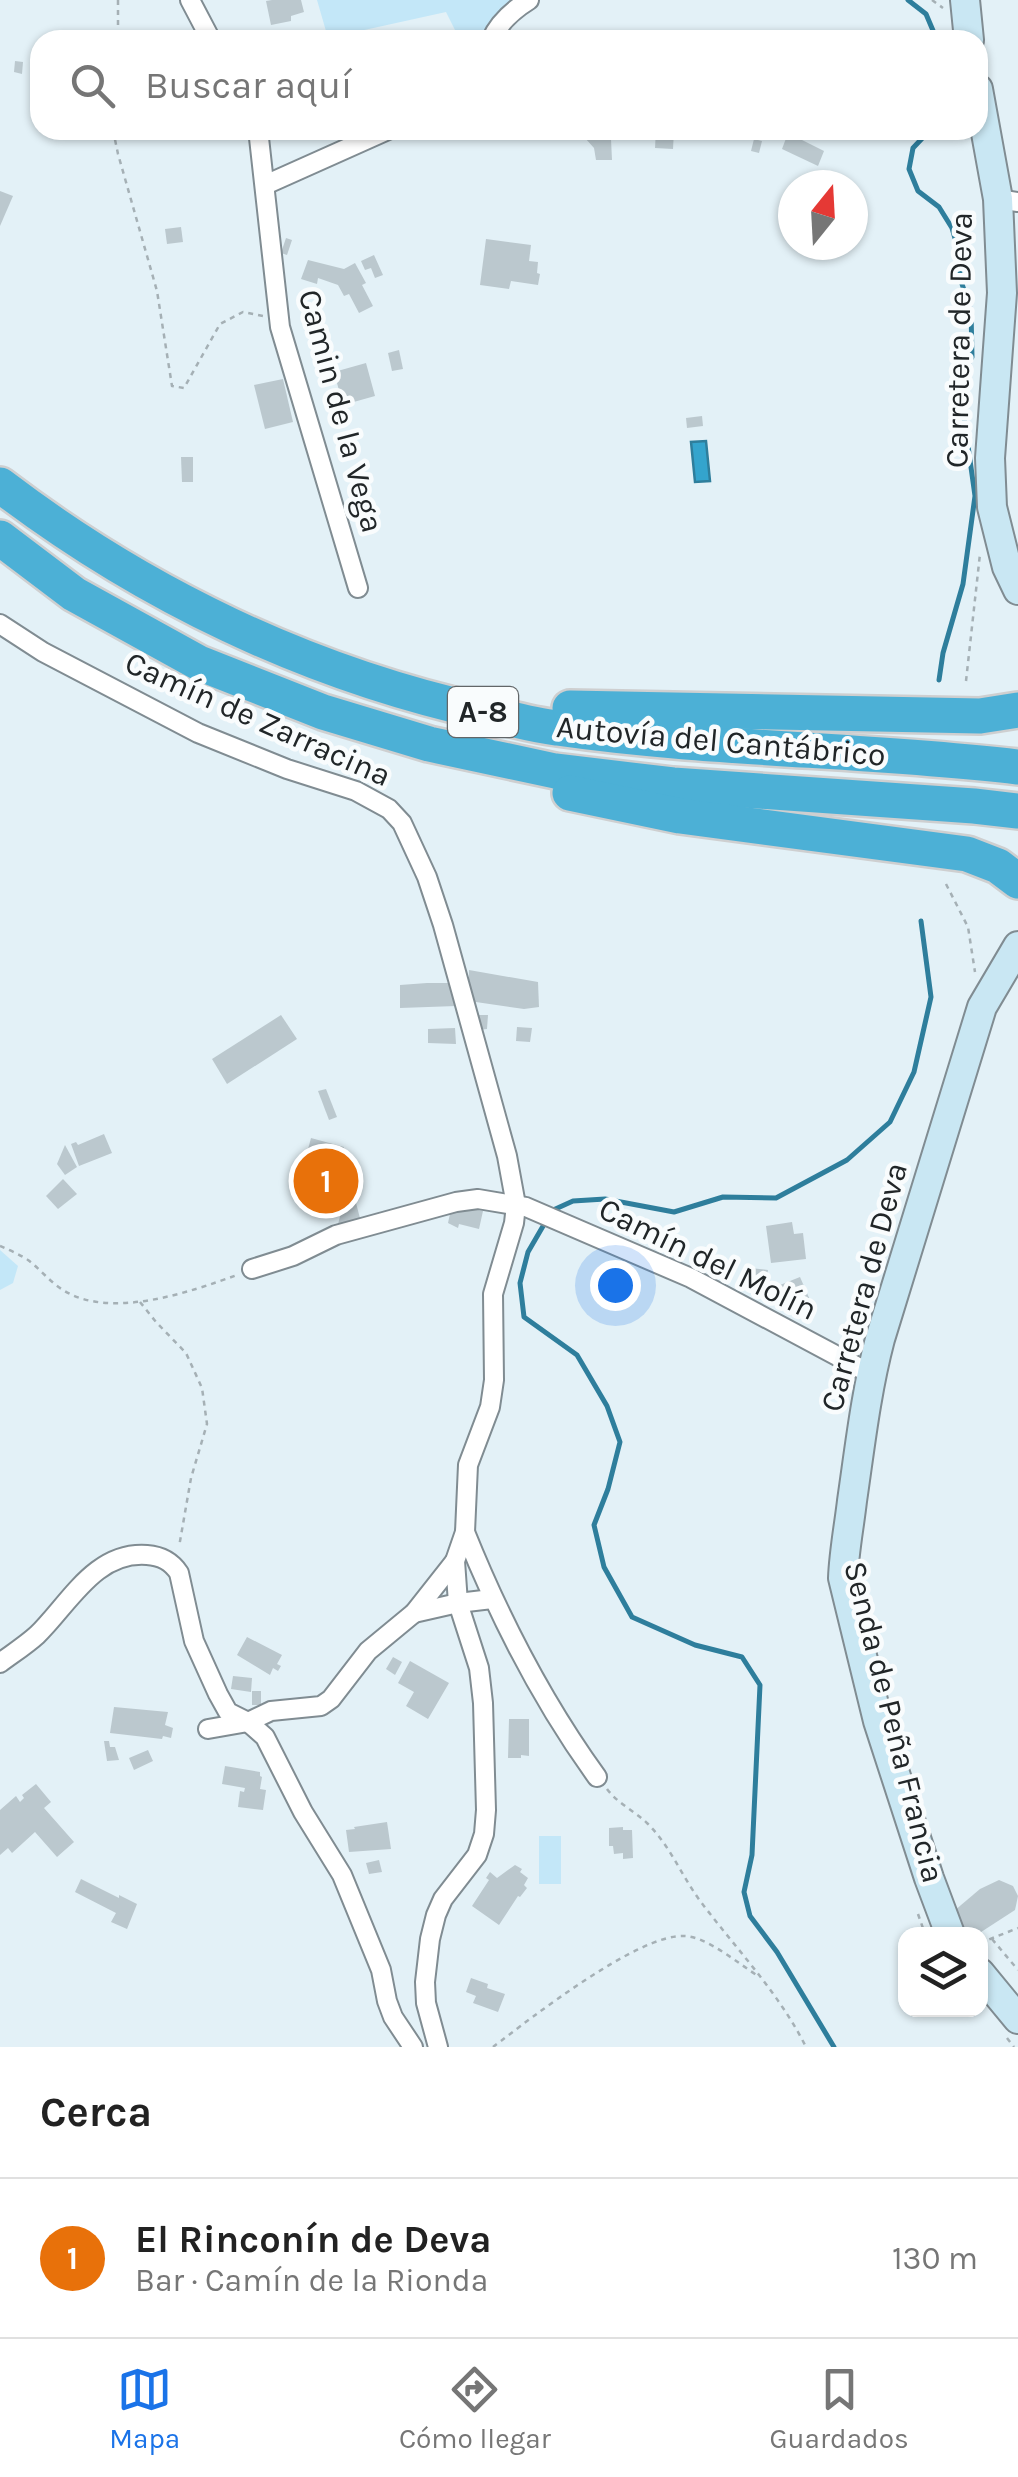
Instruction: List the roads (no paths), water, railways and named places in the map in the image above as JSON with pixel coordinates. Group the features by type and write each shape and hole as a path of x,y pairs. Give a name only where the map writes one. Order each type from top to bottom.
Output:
{"highway":[{"path":"0,472 103,541 203,597 312,647 436,687 558,708 980,716 1018,710"},
{"name":"Autovía del Cantábrico","path":"0,485 93,550 193,609 308,660 432,701 555,728 1018,767"},
{"name":"Autovía del Cantábrico","path":"0,538 74,594 199,663 323,712 429,744 555,770 673,785 1018,811"},
{"path":"323,712 374,740 462,769 680,816 966,854 998,866 1018,880"}],"street":[{"path":"190,0 206,30"},
{"path":"496,30 529,0"},
{"path":"965,0 968,30"},
{"name":"Carretera de Deva","path":"988,126 1008,201 990,458 992,507 1018,590"},
{"name":"Camin de la Vega","path":"260,140 280,318 358,588"},
{"path":"265,186 366,140"},
{"name":"Camín de Zarracina","path":"0,624 128,698 287,769 356,791 389,809 402,823 427,876 442,925 507,1156 516,1205"},
{"name":"Carretera de Deva","path":"947,1927 878,1720 843,1578 871,1374 982,1007 1016,950"},
{"name":"Camín del Molín","path":"252,1269 293,1256 336,1235 456,1202 478,1199 516,1205 705,1284 871,1374"},
{"path":"208,1730 248,1722 272,1711 321,1706 332,1700 368,1652 414,1613 455,1561 464,1532 468,1465 490,1407 494,1380 493,1294 516,1205"},
{"path":"464,1532 522,1659 597,1777"},
{"path":"0,1663 36,1636 82,1582 102,1568 129,1555 164,1558 178,1574 194,1641 228,1712 248,1722 264,1737 342,1875 381,1970 387,2002 412,2047"},
{"path":"438,2047 424,1982 430,1940 443,1899 477,1855 486,1810 479,1668 458,1603 455,1561"},
{"path":"414,1613 492,1599"},
{"path":"988,1982 1018,2018"}],"water":[{"path":"706,441 710,481 695,482 691,442"}],"waterway":[{"path":"908,0 926,14 933,30"},
{"path":"921,140 913,148 909,169 918,191 939,207 952,228 959,252 960,278 971,311 972,357 959,381 975,496 963,584 939,680"},
{"path":"551,1211 573,1201 605,1199 674,1212 723,1197 776,1198 847,1160 890,1122 914,1072 931,997 921,921"},
{"path":"546,1221 528,1252 520,1283 524,1317 577,1355 607,1406 620,1442 594,1525 604,1567 632,1617 695,1645 742,1657 760,1685 752,1855 744,1892 750,1916 777,1952 834,2047"}],"place":[{"name":"El Rinconín de Deva","path":"326,1181"}]}
